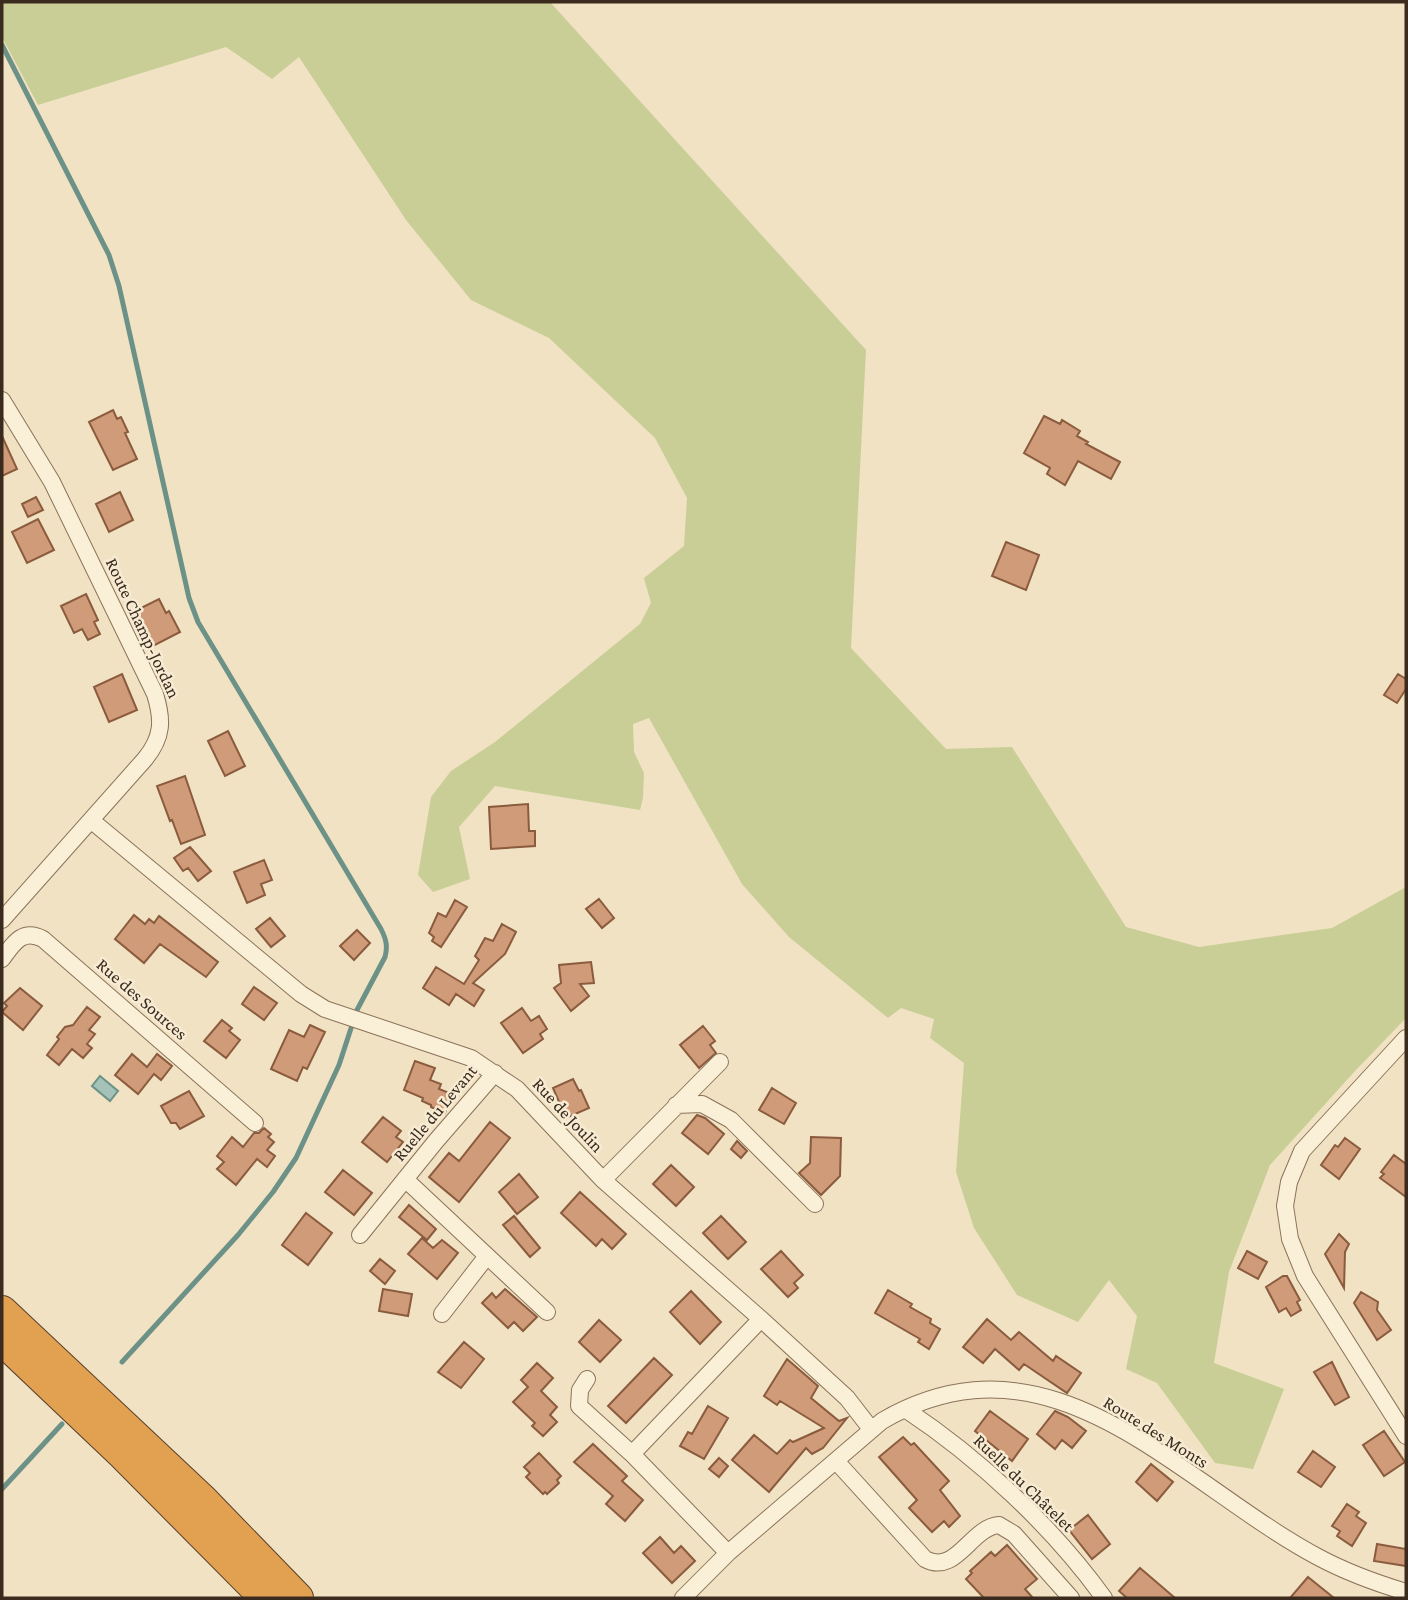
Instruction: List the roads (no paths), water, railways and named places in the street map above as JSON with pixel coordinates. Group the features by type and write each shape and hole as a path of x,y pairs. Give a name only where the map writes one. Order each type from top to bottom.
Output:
{"highway":[{"path":"2,1296 88,1376 119,1420"},
{"path":"2,1311 203,1500 299,1598"},
{"path":"2,1340 123,1455 265,1598"}],"street":[{"name":"Route Champ-Jordan","path":"2,400 52,482 149,682 160,709 161,731 153,750 2,920"},
{"name":"Rue de Joulin","path":"92,821 301,994 325,1009 457,1052 495,1073 532,1102 603,1180 847,1398 871,1429"},
{"name":"Rue des Sources","path":"2,959 24,935 32,934 43,939 255,1123"},
{"path":"1406,1038 1302,1151 1289,1182 1285,1206 1290,1239 1305,1276 1406,1436"},
{"path":"603,1180 720,1062"},
{"name":"Ruelle du Levant","path":"360,1235 495,1073"},
{"path":"676,1105 702,1104 731,1120 815,1204"},
{"name":"Ruelle du Levant","path":"405,1179 547,1312"},
{"path":"442,1314 487,1255"},
{"path":"632,1454 761,1319"},
{"path":"587,1379 580,1390 579,1406 632,1454 728,1553"},
{"name":"Route des Monts","path":"683,1598 728,1553 871,1429 905,1409 937,1396 997,1390 1032,1392 1071,1405 1125,1432 1317,1557 1360,1577 1406,1592"},
{"name":"Ruelle du Châtelet","path":"905,1409 974,1459 1084,1570 1104,1598"},
{"path":"836,1461 925,1559 934,1563 946,1562 984,1529 999,1525 1014,1534 1071,1598"}],"water":[{"path":"100,1076 118,1091 110,1101 92,1086"}],"waterway":[{"path":"2,45 109,255 119,286 189,598 198,622 381,929 386,946 385,957 357,1010 339,1065 296,1158 238,1235 122,1362"},
{"path":"2,1489 62,1424"}]}
